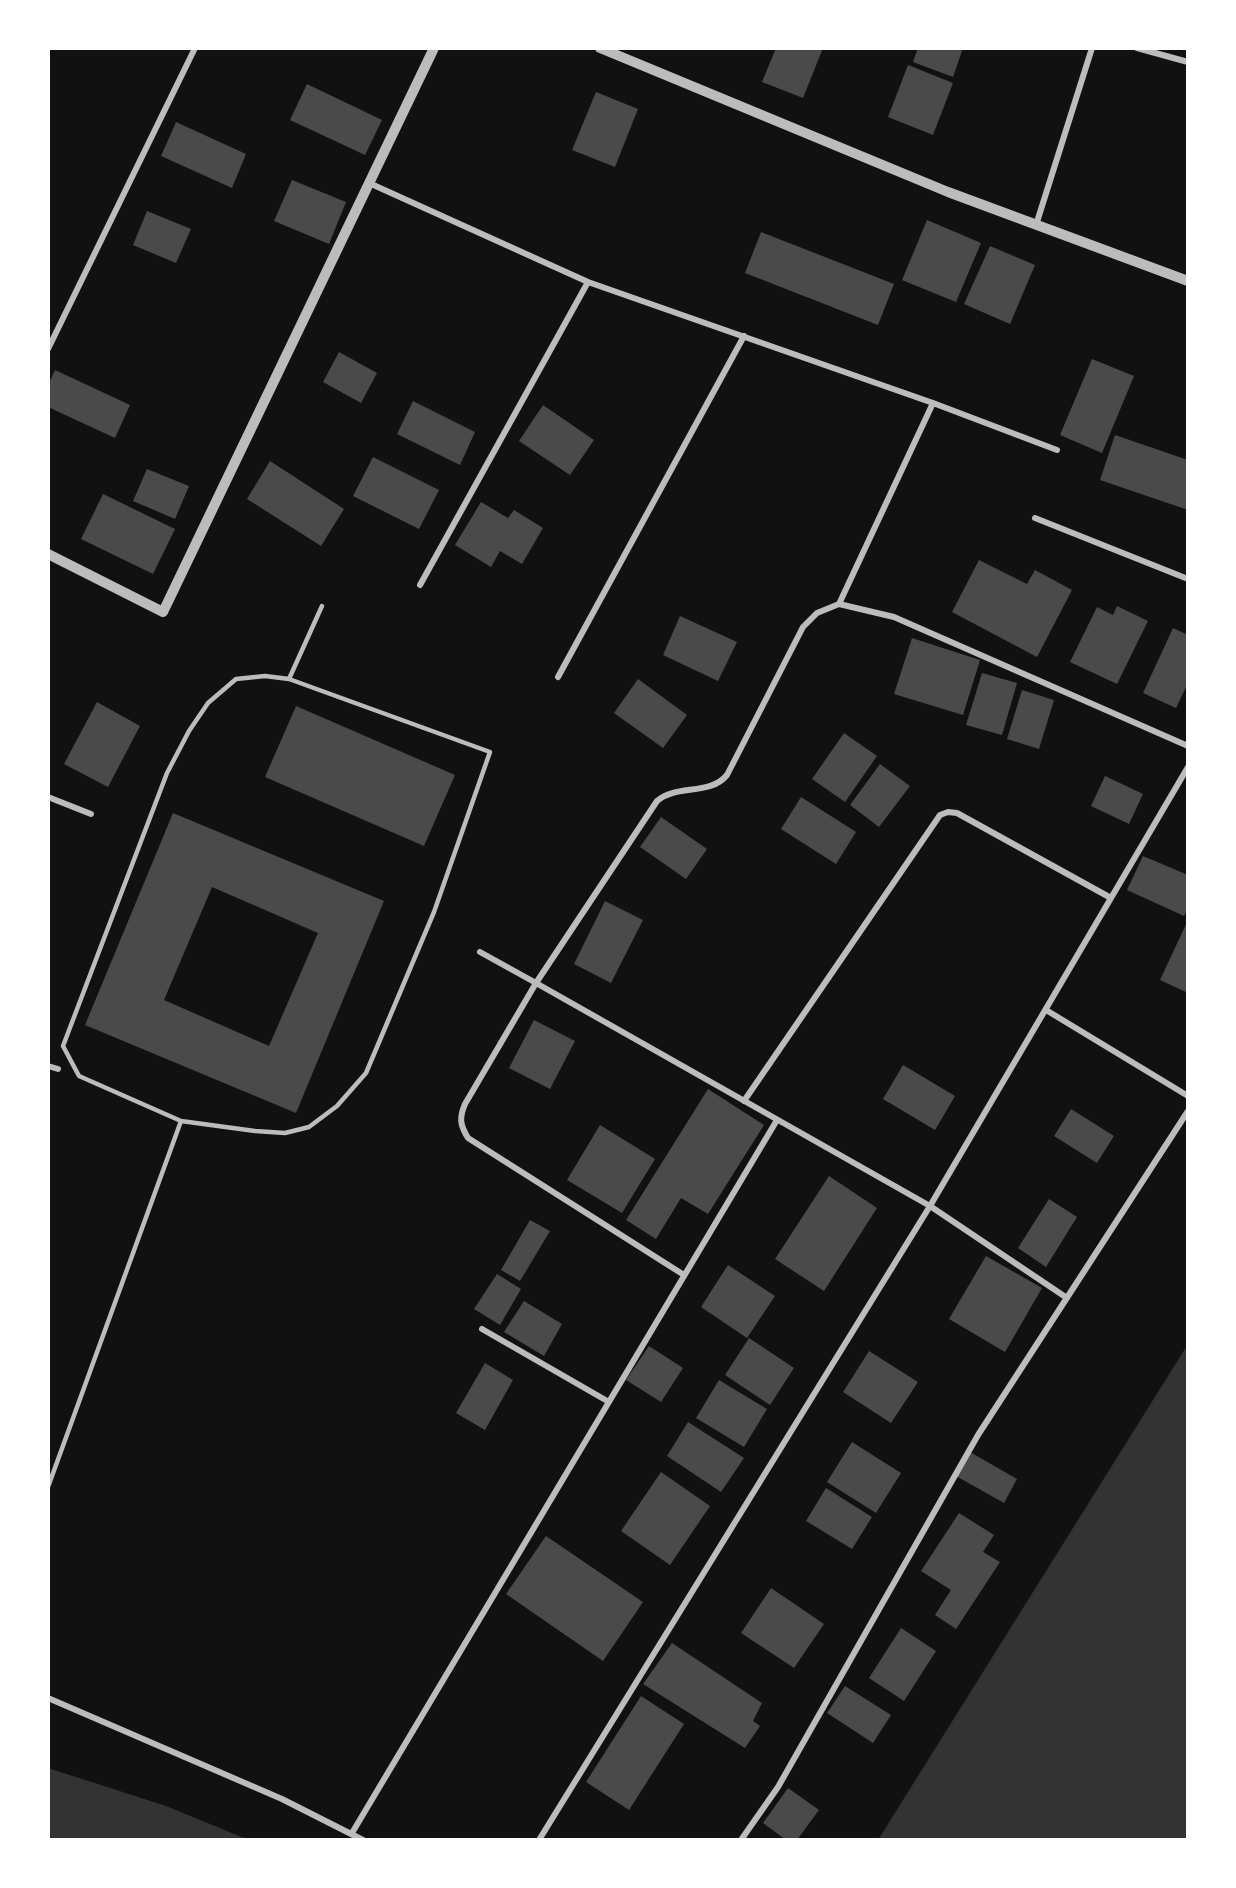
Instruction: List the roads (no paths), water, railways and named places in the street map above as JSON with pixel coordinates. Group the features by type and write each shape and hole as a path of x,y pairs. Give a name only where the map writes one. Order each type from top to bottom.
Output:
{"street":[{"path":"48,349 195,48"},
{"path":"48,554 163,612 434,48"},
{"path":"600,48 948,192 1188,281"},
{"path":"1036,225 1092,48"},
{"path":"1137,48 1188,62"},
{"path":"369,183 588,282 933,403 1057,450"},
{"path":"420,585 588,282"},
{"path":"558,678 744,336"},
{"path":"839,604 933,403"},
{"path":"1035,518 1188,579"},
{"path":"684,1275 468,1138 462,1128 460,1117 465,1104 536,983 657,801 663,795 670,793 710,787 721,782 727,775 803,627 817,613 839,604 894,617 1188,746"},
{"path":"539,1840 930,1206 1188,767"},
{"path":"48,797 91,814"},
{"path":"744,1101 940,815 948,812 957,813 1111,898"},
{"path":"480,952 930,1206 1067,1298"},
{"path":"1046,1010 1188,1096"},
{"path":"48,1066 58,1069"},
{"path":"741,1840 778,1787 978,1435 1188,1111"},
{"path":"352,1833 777,1119"},
{"path":"482,1329 609,1402"},
{"path":"48,1698 282,1799 363,1840"}],"lane":[{"path":"290,679 322,606"},
{"path":"265,676 290,679 490,752 434,912 366,1073 337,1106 309,1126 285,1133 181,1121 79,1076 63,1046 167,773 189,731 208,703 236,678 265,676"},
{"path":"48,1487 181,1121"}]}
